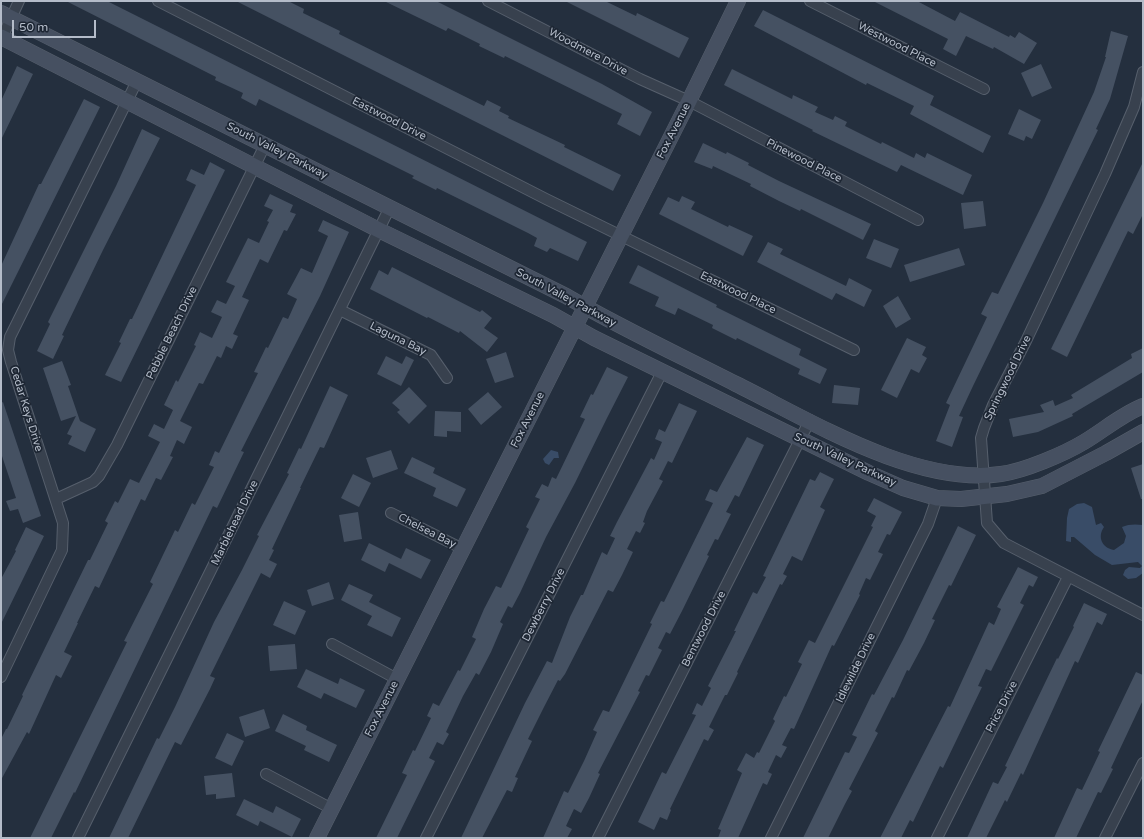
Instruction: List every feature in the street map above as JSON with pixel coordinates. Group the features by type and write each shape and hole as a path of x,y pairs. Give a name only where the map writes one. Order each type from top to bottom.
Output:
{"main road":[{"name":"Fox Avenue","path":"317,838 622,236 738,1"},
{"name":"South Valley Parkway","path":"6,16 390,207 566,296 604,318 856,443 918,466 959,474 1002,474 1052,458 1084,442 1130,411 1143,406"},
{"name":"South Valley Parkway","path":"1,38 662,372 903,488 937,498 961,499 1007,494 1042,486 1143,432"}],"street":[{"path":"1,38 6,16 19,1"},
{"name":"Eastwood Drive","path":"158,1 622,236"},
{"name":"Woodmere Drive","path":"488,1 640,79 689,101"},
{"name":"Westwood Place","path":"810,1 984,89"},
{"name":"Springwood Drive","path":"1143,72 1134,107 1105,174 988,416 981,438 987,523 1004,543 1143,615"},
{"name":"Cedar Keys Drive","path":"1,677 62,550 62,523 56,499 50,485 11,362 8,350 10,337 138,81"},
{"name":"Pinewood Place","path":"689,101 918,220"},
{"name":"Pebble Beach Drive","path":"56,499 93,482 99,476 117,445 265,145"},
{"name":"Marblehead Drive","path":"78,838 390,207"},
{"name":"Eastwood Place","path":"622,236 854,350"},
{"name":"Laguna Bay","path":"340,310 431,355 447,378"},
{"name":"Dewberry Drive","path":"426,838 662,372"},
{"name":"Bentwood Drive","path":"598,838 810,420"},
{"name":"Idlewilde Drive","path":"771,838 928,524 937,498"},
{"name":"Chelsea Bay","path":"391,513 463,549"},
{"name":"Price Drive","path":"937,838 1068,577"},
{"path":"332,644 397,679"},
{"path":"1105,838 1143,763"},
{"path":"266,774 332,809"}],"water":[{"path":"551,450 558,452 559,458 554,458 549,465 545,463 543,459"},
{"path":"1084,503 1092,507 1096,525 1101,523 1104,527 1101,535 1102,542 1110,549 1114,550 1124,543 1126,536 1122,527 1132,524 1143,525 1143,573 1136,578 1128,579 1123,575 1125,570 1129,567 1140,568 1142,566 1138,562 1112,565 1095,555 1074,537 1071,537 1071,542 1066,541 1069,509 1077,504"}],"building":[{"path":"66,1 107,1 587,242 578,261 550,248 547,252 534,246 537,238 528,233 437,188 436,190 412,178 414,176 259,99 256,106 241,98 243,93 215,80 216,77"},
{"path":"236,1 288,1 304,9 303,13 340,31 339,34 484,106 487,100 501,107 499,111 509,116 508,118 565,145 564,147 621,175 613,191"},
{"path":"384,1 436,1 602,84 652,112 640,136 617,124 622,114 505,56 504,58 479,46 480,44 448,28 446,31"},
{"path":"565,1 605,1 636,16 637,13 689,38 679,58"},
{"path":"873,1 917,1 955,21 960,12 1009,37 1010,35 1015,38 1019,32 1037,43 1024,64 994,47 993,49 966,36 956,56 943,49 948,39"},
{"path":"763,10 934,96 930,105 991,136 983,153 910,114 914,106 867,83 866,85 754,26"},
{"path":"1111,31 1128,36 1110,99 1096,129 1098,130 959,416 963,417 952,447 936,441 950,405 946,403 987,317 981,314 992,292 998,294 1043,203 1094,92 1106,57"},
{"path":"1041,64 1052,88 1032,97 1021,73"},
{"path":"17,66 33,74 1,140 1,101"},
{"path":"732,69 792,99 793,95 818,107 815,112 833,120 835,116 847,122 845,126 881,144 882,142 914,158 916,153 925,158 927,153 972,175 963,195 901,165 897,172 812,131 813,130 724,85"},
{"path":"84,99 100,107 1,306 1,266 39,184 41,184"},
{"path":"1019,109 1041,120 1032,139 1026,136 1024,141 1008,134"},
{"path":"142,129 160,138 103,250 62,335 64,336 53,359 37,351 50,324 48,322 116,186"},
{"path":"703,143 726,154 727,152 779,181 871,224 863,240 801,209 800,211 779,201 750,186 751,184 713,166 712,169 694,162"},
{"path":"210,162 225,170 121,382 105,375 121,343 119,342 130,319 132,319 196,185 186,180 191,169 204,175"},
{"path":"1143,162 1143,214 1133,234 1128,231 1067,357 1051,349"},
{"path":"270,194 293,205 290,212 296,214 287,231 284,230 268,263 260,259 242,297 249,300 233,334 238,336 232,349 226,346 221,358 217,356 203,384 199,383 180,421 192,427 184,444 177,440 170,456 173,457 161,480 156,478 145,501 141,499 99,588 95,586 64,652 72,656 61,678 56,675 29,734 27,732 1,780 1,739 88,560 90,560 108,523 105,521 115,501 118,503 130,479 139,483 160,442 148,436 154,424 164,429 173,410 164,405 176,380 178,382 196,346 194,345 200,332 212,338 222,317 211,312 217,300 226,304 235,286 226,282 248,238 259,243 269,222 267,221 273,210 264,206"},
{"path":"682,196 695,202 691,209 728,227 729,225 753,236 743,256 659,214 668,197 679,202"},
{"path":"983,201 986,226 964,229 961,203"},
{"path":"323,220 349,232 320,296 241,451 244,452 217,508 213,506 75,793 74,792 51,838 30,838 127,642 124,641 153,584 150,582 175,530 178,532 192,503 195,505 214,467 209,465 215,451 219,453 258,373 254,372 266,347 268,348 283,317 288,319 297,299 287,294 301,268 312,273 328,236 318,231"},
{"path":"874,239 899,249 891,268 866,258"},
{"path":"768,242 783,249 780,254 846,286 849,278 872,290 864,307 836,293 832,300 757,262"},
{"path":"959,248 965,265 910,282 904,265"},
{"path":"638,265 717,305 716,307 801,349 799,355 827,369 820,384 798,374 800,369 737,338 736,340 712,328 713,325 678,308 675,315 655,306 659,297 629,283"},
{"path":"392,267 480,312 482,310 492,318 484,328 498,338 487,352 460,331 459,333 370,289 379,270 388,275"},
{"path":"898,296 911,319 896,328 883,306"},
{"path":"907,338 926,347 922,355 927,358 919,373 911,369 897,398 881,390"},
{"path":"1143,348 1143,372 1072,414 1073,416 1038,432 1013,437 1009,419 1044,412 1040,405 1053,400 1055,406 1073,398 1071,395 1132,358 1131,354"},
{"path":"506,352 514,377 495,383 486,359"},
{"path":"386,356 402,364 406,356 414,360 401,386 377,374"},
{"path":"62,361 71,385 68,386 80,421 96,429 85,452 68,444 72,436 67,434 76,416 61,421 43,368"},
{"path":"607,367 628,377 546,537 520,593 512,608 508,606 500,622 503,624 491,652 479,675 476,673 463,696 446,732 449,734 443,745 437,742 429,758 435,761 397,838 376,838 407,775 402,773 413,750 415,751 431,718 427,716 433,703 439,706 458,670 460,671 476,639 472,637 484,609 496,586 501,588 529,529 526,527 540,499 535,497 542,484 548,487 552,477 556,479 585,419 580,417 591,394 593,395"},
{"path":"834,385 860,388 858,405 832,403"},
{"path":"330,386 348,395 324,448 320,447 272,549 274,550 269,560 277,564 270,578 261,573 210,676 215,678 210,689 181,745 175,742 128,838 109,838 157,738 159,739 175,707 214,622 259,536 257,535 289,474 287,473 299,448 301,449"},
{"path":"409,387 427,406 409,424 397,412 400,410 392,403"},
{"path":"488,392 502,407 481,425 468,409"},
{"path":"3,402 41,516 23,523 18,509 10,511 6,501 16,498 1,453 1,403"},
{"path":"679,403 697,411 672,463 668,461 659,479 663,481 647,511 643,522 645,523 640,533 636,531 627,549 633,552 622,575 613,592 608,590 565,674 560,681 558,680 544,707 528,739 532,741 515,777 518,778 512,792 507,790 482,838 461,838 525,703 547,661 552,663 570,617 581,595 583,595 602,552 607,555 615,538 610,536 617,522 651,458 654,460 662,442 655,439 659,429 665,432"},
{"path":"435,411 461,412 461,432 447,431 447,437 434,436"},
{"path":"747,437 764,445 739,497 735,495 726,512 731,514 718,540 715,539 707,555 709,556 670,634 666,632 658,648 662,650 649,676 646,675 638,691 640,692 598,773 600,774 589,798 581,813 574,809 566,826 572,829 567,838 543,838 564,791 568,793 584,761 597,732 593,730 603,710 609,712 652,624 650,623 661,601 664,602 713,503 705,500 710,489 717,492"},
{"path":"391,450 398,469 373,478 366,458"},
{"path":"412,457 435,468 433,473 466,489 457,507 433,496 436,488 404,473"},
{"path":"1143,464 1143,499 1141,499 1131,468"},
{"path":"820,472 834,479 820,507 825,510 802,561 792,556 783,574 787,576 782,585 780,584 737,672 738,673 709,727 714,730 708,741 704,739 670,809 671,810 667,820 660,817 654,830 638,822 662,772 666,774 696,715 692,714 697,703 702,706 711,688 708,686 736,631 734,631 753,592 757,594 766,577 763,576 810,479 815,481"},
{"path":"353,474 371,483 359,507 341,498"},
{"path":"874,498 902,512 890,535 887,534 878,552 883,554 870,580 866,578 859,594 860,595 834,646 832,645 794,729 791,728 782,745 787,747 781,758 776,755 768,772 772,774 767,785 763,783 738,838 718,838 721,830 718,829 742,773 737,770 746,753 754,758 757,752 759,753 775,721 773,719 784,696 786,697 802,664 798,662 809,640 815,643 873,527 871,526 876,516 867,511"},
{"path":"358,512 362,539 344,542 339,515"},
{"path":"958,526 976,535 951,586 949,585 932,619 935,620 924,643 909,671 907,670 894,698 892,697 875,731 878,733 849,789 852,791 828,838 803,838 845,752 849,753 857,737 852,735 872,694 874,695 903,640"},
{"path":"26,527 44,536 1,624 1,579 16,551 15,550"},
{"path":"369,543 401,559 406,548 431,560 421,579 389,563 385,572 361,560"},
{"path":"1018,567 1038,577 1033,587 1029,585 1020,603 1024,605 991,671 986,669 978,686 982,687 943,768 940,766 913,822 910,820 901,838 880,838 948,706 950,707 989,622 994,625 1001,609 997,607"},
{"path":"329,582 334,599 312,606 307,590"},
{"path":"349,584 373,595 369,602 401,618 392,637 367,625 372,616 341,600"},
{"path":"284,601 306,611 295,635 273,625"},
{"path":"1084,603 1107,614 1102,625 1097,622 1078,663 1075,661 1023,775 1021,773 1007,802 1005,800 986,838 967,838 993,782 998,784 1007,767 1005,766 1057,658 1058,659 1074,627 1073,626"},
{"path":"295,644 297,669 270,671 268,646"},
{"path":"306,669 338,684 340,678 365,690 356,708 324,693 321,699 297,687"},
{"path":"1136,672 1143,675 1143,700 1111,768 1113,769 1101,793 1098,792 1076,838 1054,838 1077,788 1082,790 1100,752 1098,751"},
{"path":"264,709 270,728 245,737 239,717"},
{"path":"283,714 307,726 306,730 337,745 329,762 304,750 306,746 275,731"},
{"path":"227,733 244,741 232,766 215,758"},
{"path":"232,773 235,797 216,799 216,794 206,795 204,776"},
{"path":"244,799 273,813 276,806 301,819 292,837 260,821 258,826 236,815"}]}
